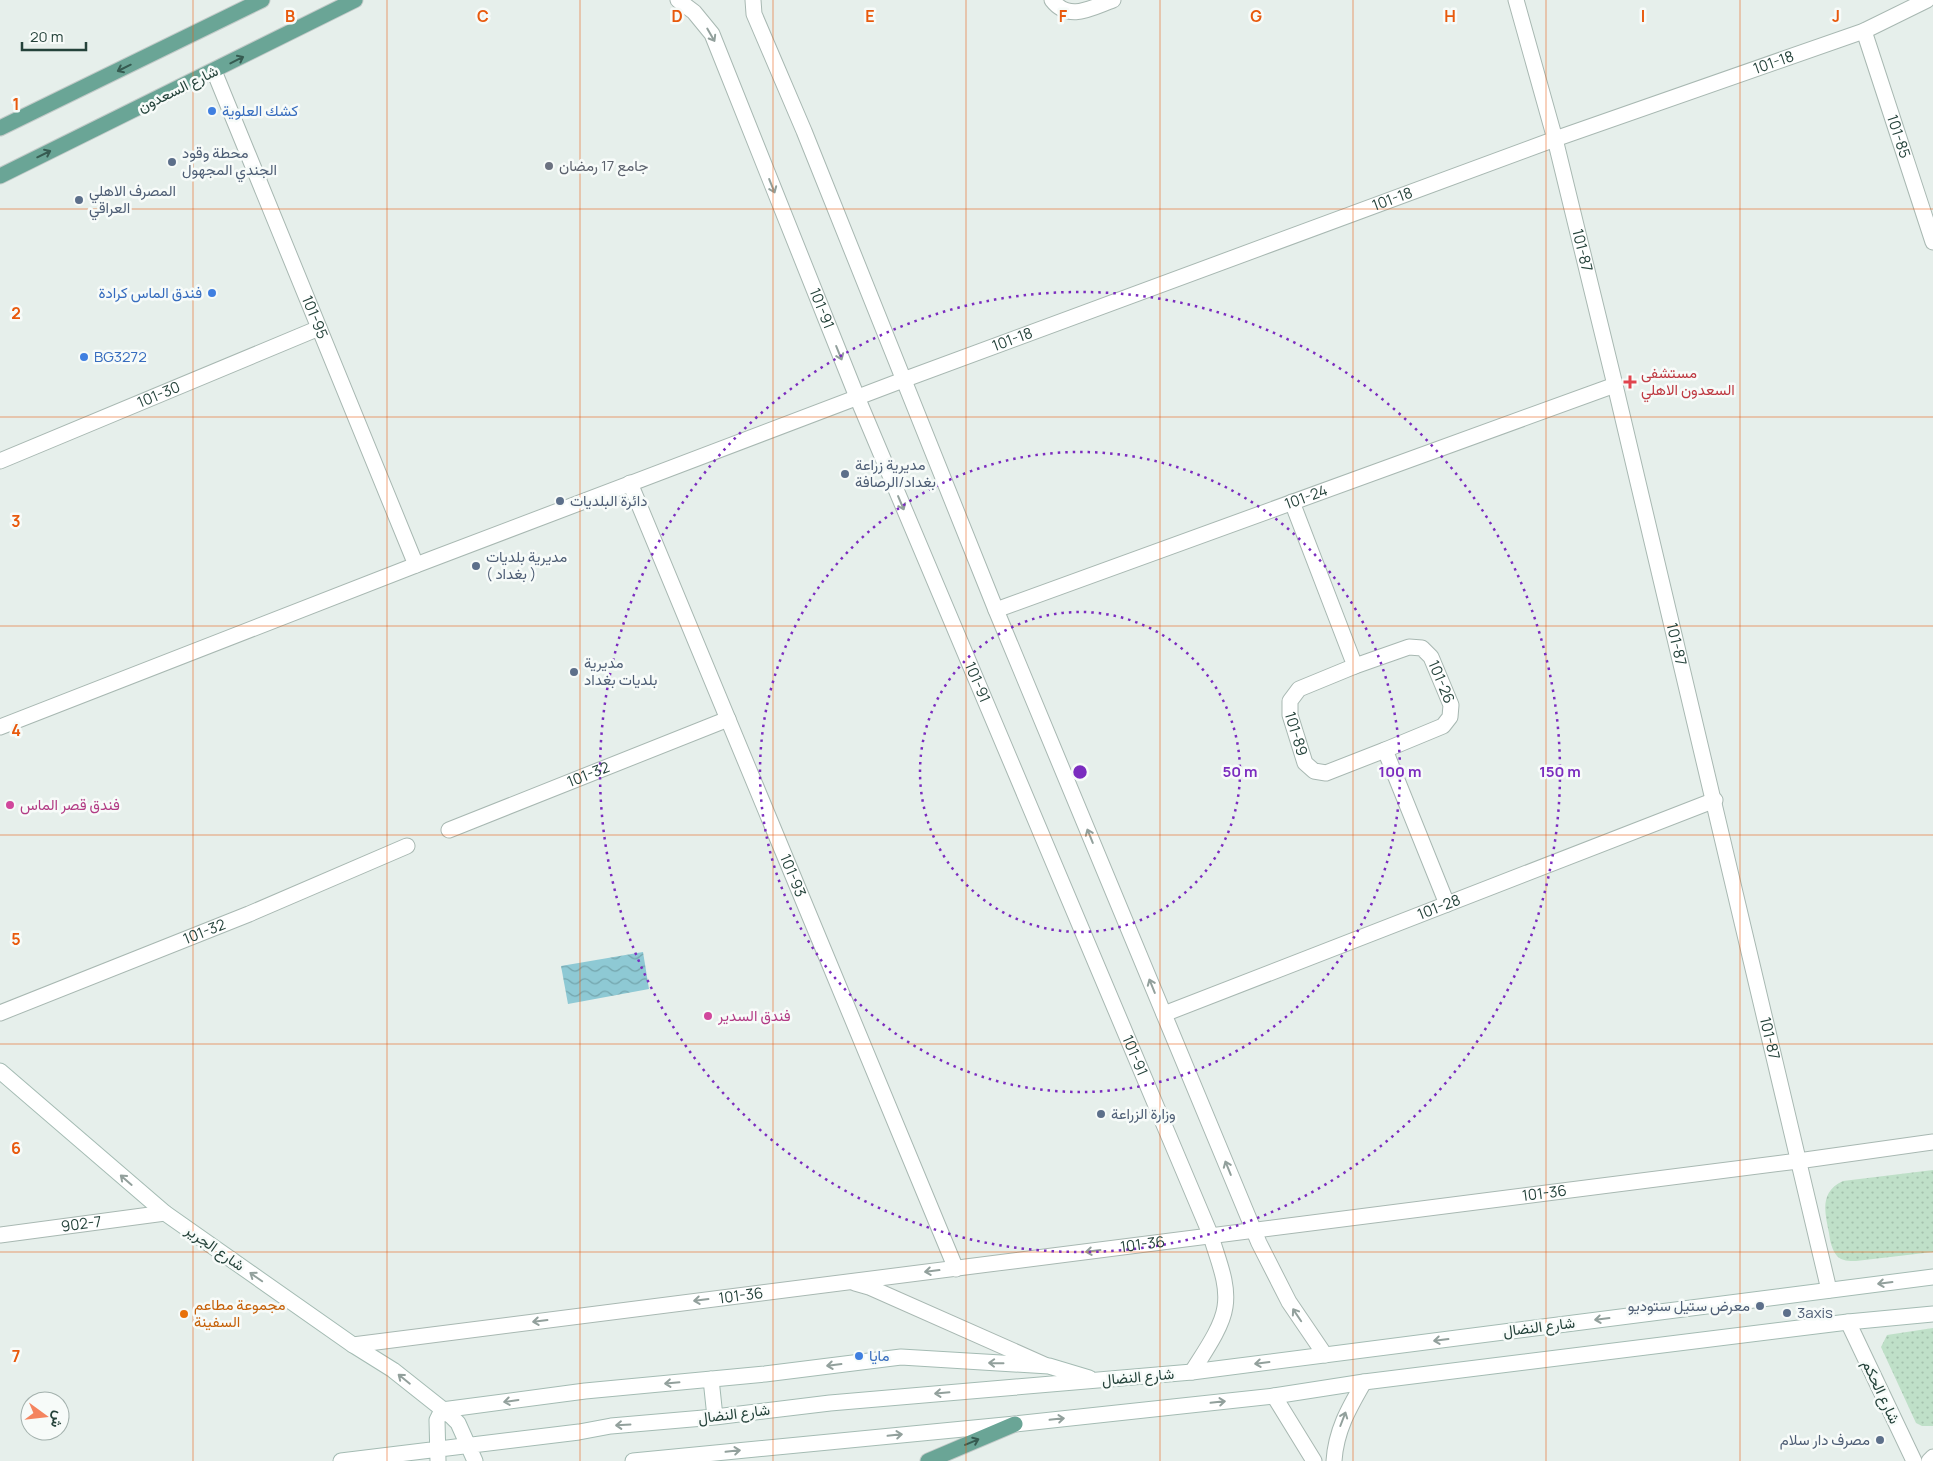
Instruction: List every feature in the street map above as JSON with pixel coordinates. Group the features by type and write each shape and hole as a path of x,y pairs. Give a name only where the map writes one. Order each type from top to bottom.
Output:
{"main road":[{"path":"0,128 262,0"},
{"name":"شارع السعدون","path":"0,176 355,0"},
{"path":"928,1461 1015,1424"}],"street":[{"name":"101-91","path":"678,0 694,12 712,34 857,397 1211,1236 1224,1282 1225,1308 1216,1330 1192,1372"},
{"path":"753,0 754,14 804,131 996,610 1253,1230 1289,1302 1325,1355"},
{"path":"1052,0 1059,9 1071,13 1113,0"},
{"name":"101-87","path":"1516,0 1555,140 1615,385 1715,800 1829,1290"},
{"name":"101-18","path":"0,727 416,565 857,397 1555,140 1864,31 1927,0"},
{"name":"101-85","path":"1864,31 1933,242"},
{"name":"101-95","path":"214,71 416,565"},
{"name":"101-30","path":"0,461 319,328"},
{"name":"101-24","path":"996,610 1615,385"},
{"name":"101-93","path":"630,484 956,1269"},
{"path":"1292,502 1354,666"},
{"name":"101-26","path":"1354,666 1409,647 1422,648 1430,657 1451,705 1450,717 1443,726 1385,750"},
{"name":"101-89","path":"1354,666 1299,689 1290,701 1290,715 1305,763 1314,771 1326,773 1385,750"},
{"name":"101-32","path":"449,830 728,719"},
{"path":"1385,750 1447,904"},
{"name":"101-28","path":"1164,1014 1715,800"},
{"name":"101-32","path":"0,1013 249,914 406,846"},
{"name":"شارع الجرير","path":"0,1071 165,1213 393,1370 458,1423 475,1461"},
{"name":"101-36","path":"353,1344 956,1269 1933,1142"},
{"name":"902-7","path":"0,1235 165,1213"},
{"name":"شارع النضال","path":"341,1461 438,1454 469,1444 579,1432 611,1426 715,1417 830,1403 1192,1372 1933,1277"},
{"path":"848,1281 869,1287 1048,1366 1095,1380"},
{"path":"632,1461 1015,1424 1274,1396 1364,1382 1848,1322 1933,1314"},
{"name":"شارع الحكم","path":"1848,1322 1914,1461"},
{"path":"438,1454 437,1420 442,1410 585,1391 711,1379 902,1357 1048,1366"},
{"path":"711,1379 715,1417"},
{"path":"1334,1461 1335,1444 1344,1415 1364,1382"},
{"path":"1274,1396 1314,1461"},
{"path":"1930,1461 1933,1457"}],"green space":[{"path":"1933,1170 1933,1252 1856,1261 1843,1260 1837,1256 1831,1242 1825,1211 1827,1197 1835,1186 1843,1181"},
{"path":"1933,1328 1933,1426 1922,1426 1916,1423 1881,1347 1887,1335"}],"water":[{"path":"643,952 649,989 568,1004 561,966"}],"place":[{"name":"كشك العلوية","path":"212,111"},
{"name":"محطة وقود الجندي المجهول","path":"172,162"},
{"name":"جامع 17 رمضان","path":"549,166"},
{"name":"المصرف الاهلي العراقي","path":"79,200"},
{"name":"فندق الماس كرادة","path":"212,293"},
{"name":"BG3272","path":"84,357"},
{"name":"مستشفى السعدون الاهلي","path":"1630,382"},
{"name":"مديرية زراعة بغداد/الرصافة","path":"845,474"},
{"name":"دائرة البلديات","path":"560,501"},
{"name":"مديرية بلديات ( بغداد )","path":"476,566"},
{"name":"مديرية بلديات بغداد","path":"574,672"},
{"name":"فندق قصر الماس","path":"10,805"},
{"name":"فندق السدير","path":"708,1016"},
{"name":"وزارة الزراعة","path":"1101,1114"},
{"name":"معرض ستيل ستوديو","path":"1760,1306"},
{"name":"3axis","path":"1787,1313"},
{"name":"مجموعة مطاعم السفينة","path":"184,1314"},
{"name":"مايا","path":"859,1356"},
{"name":"مصرف دار سلام","path":"1880,1440"}]}
